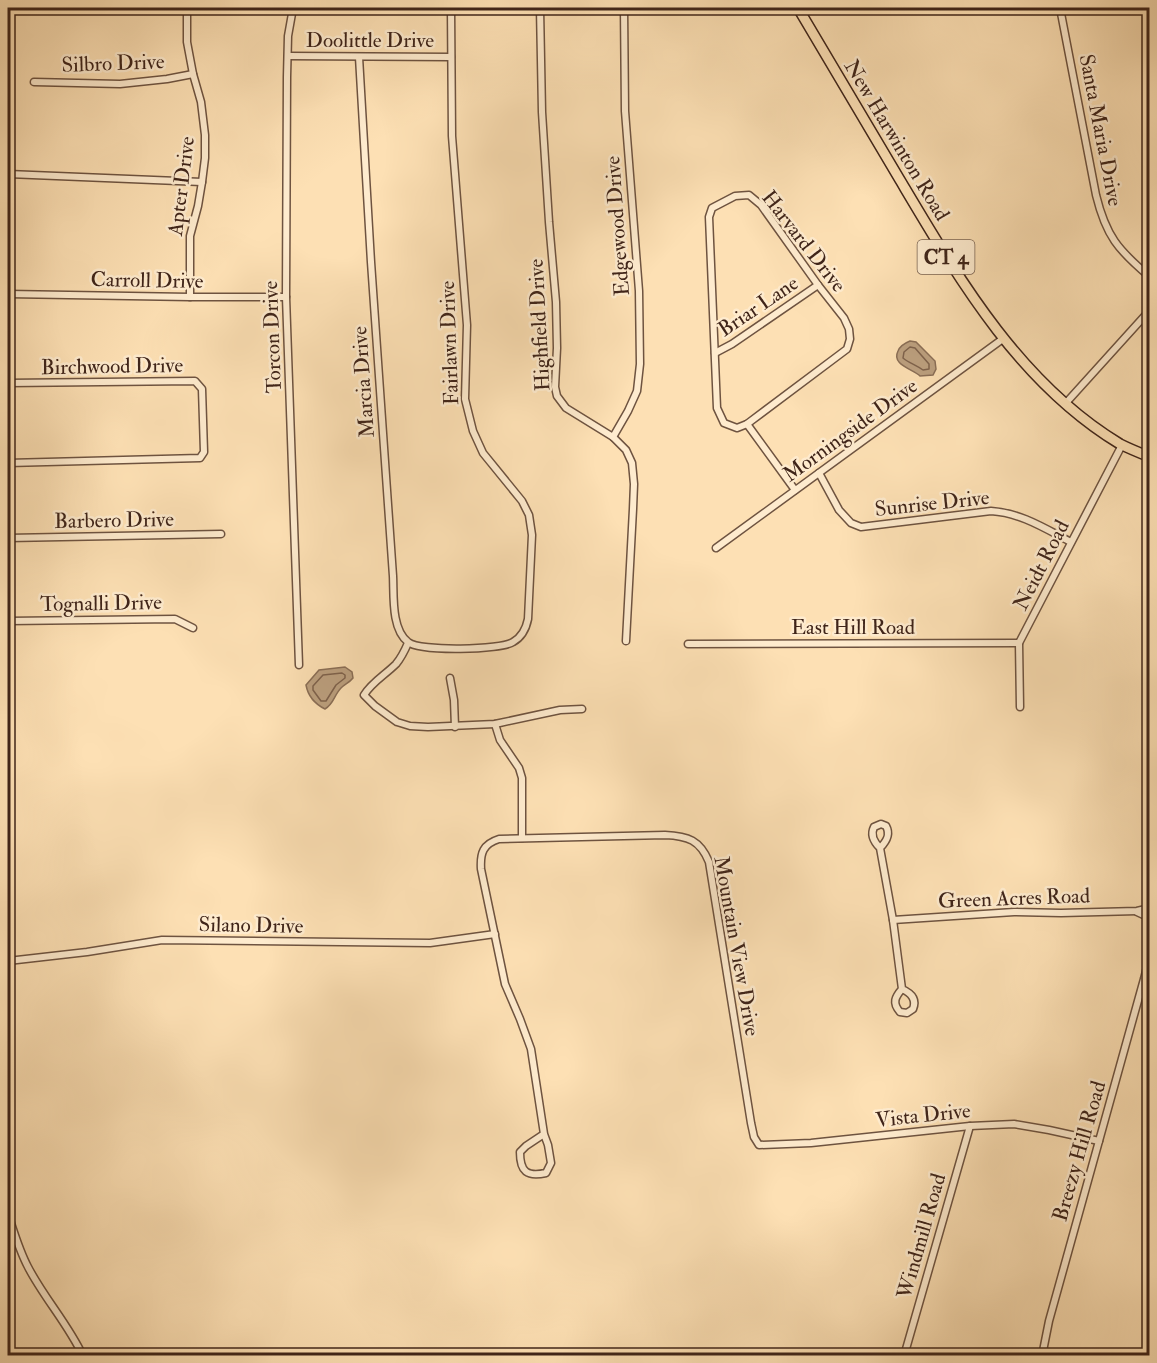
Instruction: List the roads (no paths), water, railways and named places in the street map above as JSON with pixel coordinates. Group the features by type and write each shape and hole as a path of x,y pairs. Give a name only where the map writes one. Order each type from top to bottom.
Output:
{"main road":[{"name":"New Harwinton Road","path":"798,8 960,280 1004,338 1026,365 1065,404 1122,445 1149,457"}],"street":[{"name":"Apter Drive","path":"188,8 187,42 201,102 205,135 202,182 190,236 189,297"},
{"name":"Torcon Drive","path":"293,8 288,36 286,297 299,665"},
{"name":"Fairlawn Drive","path":"408,643 440,649 506,646 524,631 529,614 532,535 529,515 522,501 483,453 473,432 465,399 467,326 452,136 451,8"},
{"name":"Highfield Drive","path":"540,8 543,134 556,302 555,387 557,396 566,408 613,437 626,450 632,463 633,509 626,641"},
{"name":"Edgewood Drive","path":"613,437 637,391 640,364 639,291 625,111 624,8"},
{"name":"Santa Maria Drive","path":"1060,8 1101,216 1116,244 1128,259 1149,278"},
{"path":"1147,8 1149,22"},
{"name":"Doolittle Drive","path":"288,56 451,57"},
{"name":"Marcia Drive","path":"359,57 395,618 408,643"},
{"name":"Silbro Drive","path":"34,82 120,84 193,74"},
{"path":"8,174 202,182"},
{"name":"Harvard Drive","path":"749,195 761,206 818,285 844,318 849,329 850,339 847,349 747,424 737,428 724,423 717,408 709,217 712,208 735,196 749,195"},
{"name":"Briar Lane","path":"716,353 818,285"},
{"name":"Carroll Drive","path":"8,294 286,297"},
{"path":"1065,404 1149,310"},
{"name":"Morningside Drive","path":"716,548 1004,338"},
{"name":"Birchwood Drive","path":"8,383 195,381 202,389 204,452 201,458 8,462"},
{"path":"747,424 795,490"},
{"name":"Neidt Road","path":"1020,707 1019,643 1122,445"},
{"name":"Sunrise Drive","path":"819,473 839,510 851,523 861,527 991,511 1020,516 1071,542"},
{"name":"Barbero Drive","path":"8,538 221,534"},
{"name":"Tognalli Drive","path":"8,621 176,619 193,628"},
{"path":"408,643 403,655 370,686 364,695 397,722 410,726 455,727 495,724 560,710 582,709"},
{"name":"East Hill Road","path":"688,644 1019,643"},
{"path":"450,678 455,727"},
{"path":"495,724 500,740 519,768 522,778 522,838"},
{"name":"Mountain View Drive","path":"544,1134 520,1152 520,1163 525,1172 535,1176 546,1173 550,1163 548,1145 544,1134 531,1049 505,984 481,869 482,852 485,845 499,839 676,836 697,843 704,850 709,862 754,1137"},
{"path":"880,848 902,989"},
{"name":"Green Acres Road","path":"893,920 1014,912 1137,911 1149,908"},
{"path":"1137,911 1149,918"},
{"name":"Silano Drive","path":"8,961 162,940 430,943 495,934"},
{"name":"Breezy Hill Road","path":"1042,1356 1049,1322 1149,955"},
{"name":"Vista Drive","path":"754,1137 759,1145 763,1146 812,1143 970,1125 1014,1124 1098,1141"},
{"name":"Windmill Road","path":"904,1356 970,1125"},
{"path":"8,1214 27,1265 75,1338 83,1356"}],"water":[{"path":"910,341 916,342 935,361 936,369 933,375 920,376 897,360 899,349"},
{"path":"345,667 352,672 353,678 341,688 325,709 318,705 308,693 306,685 319,670"}]}
